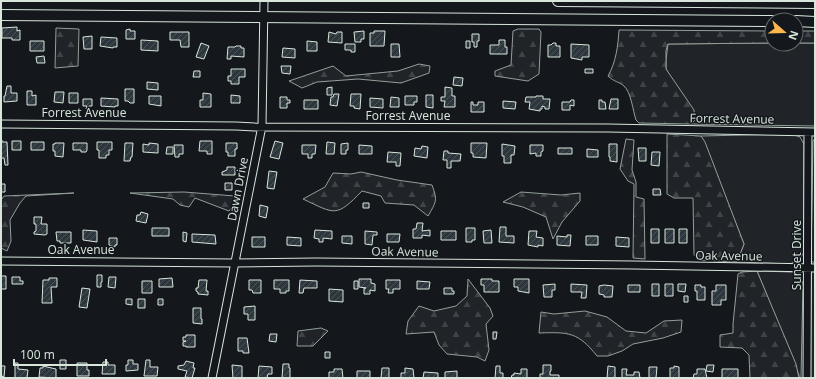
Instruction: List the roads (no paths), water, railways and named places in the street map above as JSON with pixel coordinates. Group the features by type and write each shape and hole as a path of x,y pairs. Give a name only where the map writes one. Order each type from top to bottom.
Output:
{"highway":[{"path":"558,1 815,3"},
{"path":"1,15 764,21"},
{"path":"804,21 815,22"}],"street":[{"name":"Dawn Drive","path":"212,378 262,126 264,1"},
{"name":"Forrest Avenue","path":"1,124 608,128 812,132"},
{"name":"Sunset Drive","path":"807,378 811,268 812,132"},
{"name":"Oak Avenue","path":"1,261 150,261 234,264 316,262 811,268"}]}
